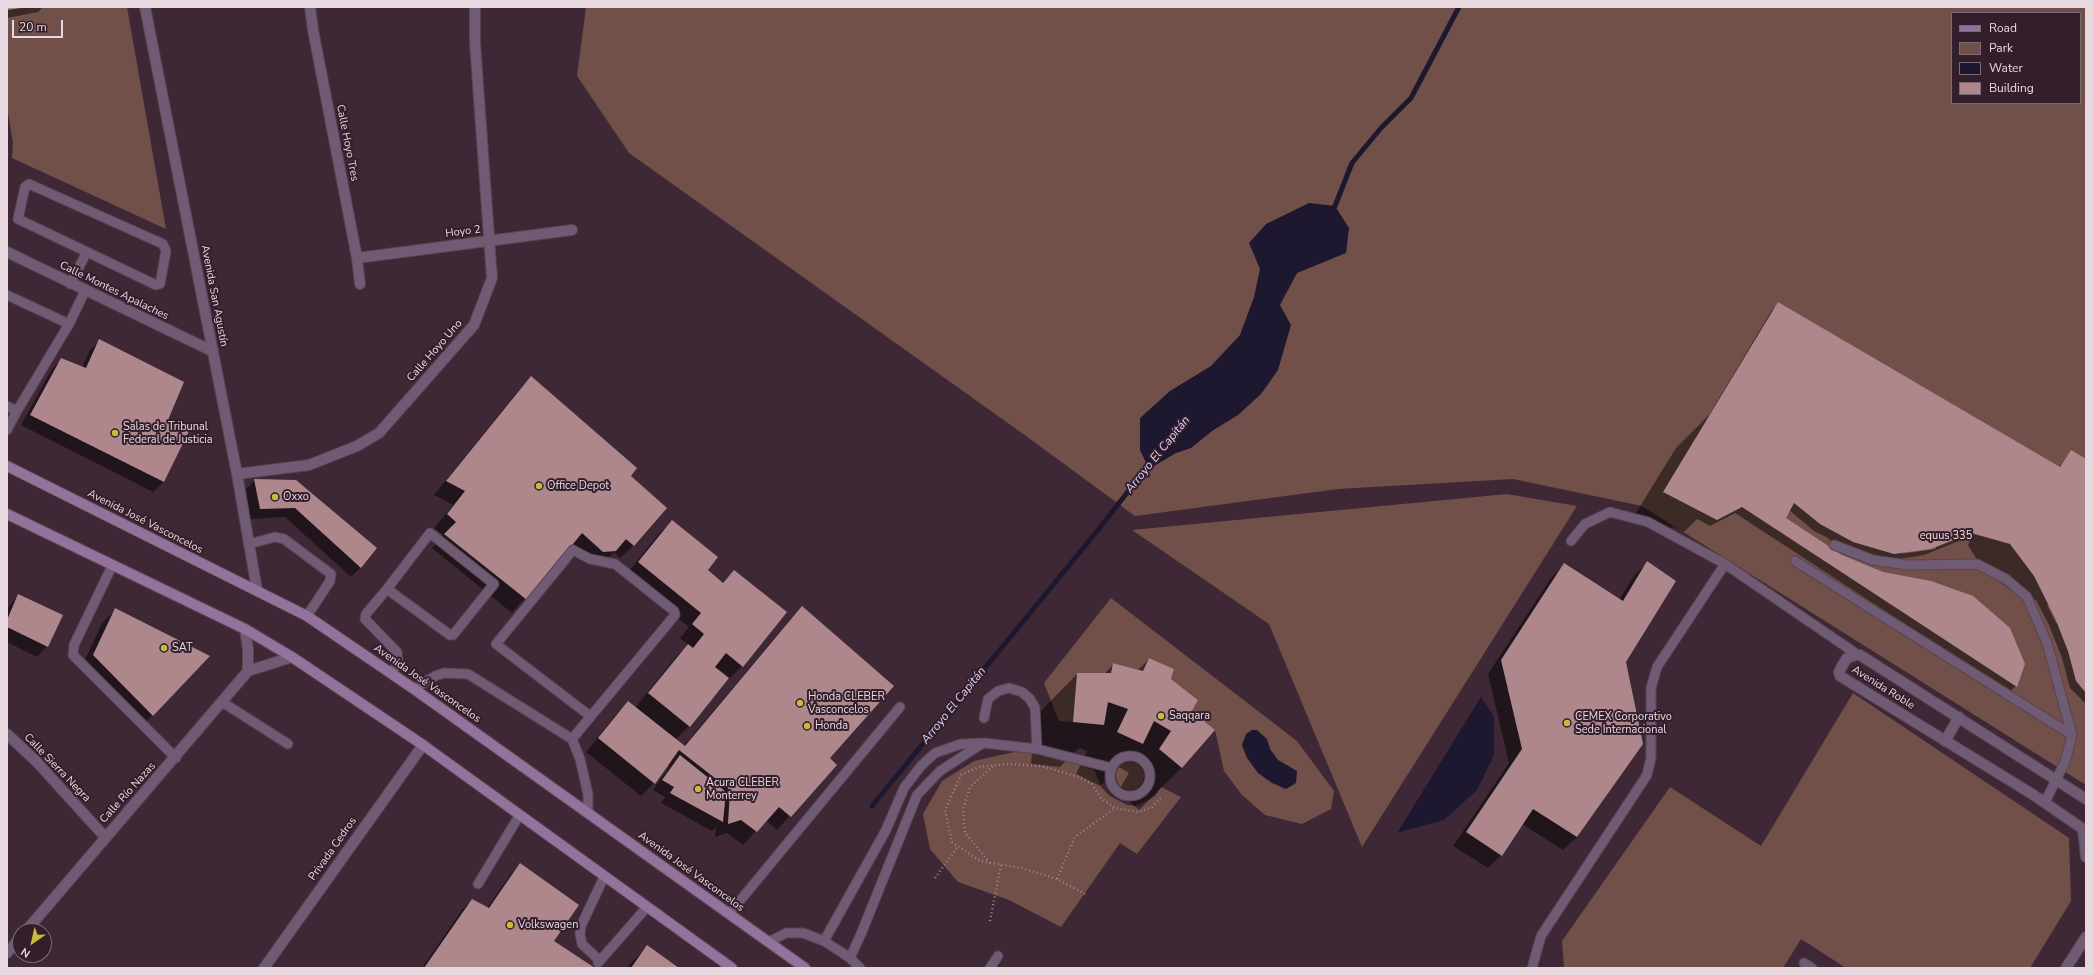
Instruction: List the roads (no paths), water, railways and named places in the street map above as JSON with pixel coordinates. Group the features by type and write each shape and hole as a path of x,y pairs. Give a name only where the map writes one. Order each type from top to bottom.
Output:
{"main road":[{"name":"Avenida José Vasconcelos","path":"7,466 307,616 414,689 804,968"},
{"path":"7,514 245,629 292,657 423,745 519,816 732,968"}],"street":[{"name":"Avenida San Agustín","path":"145,7 237,474 257,590"},
{"name":"Calle Hoyo Tres","path":"310,7 313,30 357,258 360,284"},
{"name":"Calle Hoyo Uno","path":"237,474 310,465 357,446 379,433 474,325 492,278 475,37 475,7"},
{"name":"Hoyo 2","path":"357,258 572,230"},
{"name":"Calle Montes Apalaches","path":"7,252 70,284 212,351"},
{"path":"245,629 248,649 248,671 292,657"},
{"name":"Avenida Roble","path":"2085,830 2045,802 1840,676 1839,672 1847,658 1858,655 1959,717 2086,799"},
{"name":"Calle Río Nazas","path":"33,923 105,837 176,758 248,671"},
{"path":"1946,741 1959,717"},
{"name":"Calle Sierra Negra","path":"7,734 36,760 105,837"},
{"name":"Privada Cedros","path":"264,968 423,745"},
{"path":"2085,830 2086,857"},
{"path":"2066,968 2086,937"}],"lane":[{"path":"29,184 163,244 166,251 161,282 156,285 86,252 18,219 26,185 29,184"},
{"path":"70,284 86,252"},
{"path":"7,430 69,324 85,291"},
{"path":"7,295 69,324"},
{"path":"7,406 17,411"},
{"path":"1571,541 1586,524 1610,512 1648,522 1725,564 1858,655"},
{"path":"387,589 452,636 494,586 493,582 431,533 366,614 365,619 397,652 398,661 392,674"},
{"path":"249,544 275,537 284,539 331,574 330,581 307,616"},
{"path":"1834,544 1873,560 1908,566 1977,564 2006,579 2027,597 2047,643 2072,735 2065,762 2045,802"},
{"path":"572,739 675,615 674,611 615,564 590,559 573,550 496,644 590,716"},
{"path":"1795,562 2072,735"},
{"path":"1532,968 1541,936 1647,775 1651,758 1651,688 1657,666 1725,564"},
{"path":"112,566 74,644 74,655 176,758"},
{"path":"414,689 444,672 468,674 572,739 580,759 588,794 588,813"},
{"path":"984,718 988,699 998,691 1009,688 1022,692 1030,698 1035,708 1037,749"},
{"path":"222,702 288,744"},
{"path":"729,914 900,707"},
{"path":"850,958 917,795 927,783 950,764 984,743"},
{"path":"824,941 886,830 904,788 911,777 935,753 961,744 984,743 1037,749 1112,768"},
{"path":"1128,756 1142,759 1150,770 1149,784 1141,794 1135,796 1122,795 1113,786 1110,780 1112,768 1116,762 1128,756"},
{"path":"478,884 519,816"},
{"path":"604,877 581,926 580,934 582,944 599,962 647,907"},
{"path":"769,942 786,933 803,933 824,941 850,958 860,968"},
{"path":"990,968 998,956"}],"water":[{"path":"1309,203 1335,206 1349,228 1346,253 1297,273 1280,305 1291,325 1278,370 1261,394 1238,415 1212,431 1191,448 1176,453 1149,469 1140,450 1140,418 1170,391 1211,366 1240,335 1254,297 1260,269 1249,243 1266,224"},
{"path":"1481,697 1494,717 1494,755 1477,790 1444,820 1397,833"},
{"path":"1252,730 1257,730 1267,739 1270,749 1278,760 1297,771 1296,783 1286,789 1272,783 1258,773 1247,758 1242,745 1246,734"}],"waterway":[{"name":"Arroyo El Capitán","path":"1331,210 1335,206 1352,163 1381,128 1411,98 1459,7"},
{"name":"Arroyo El Capitán","path":"872,806 1098,530 1151,462"}],"place":[{"name":"Salas de Tribunal Federal de Justicia","path":"115,433"},
{"name":"Office Depot","path":"539,486"},
{"name":"Oxxo","path":"275,497"},
{"name":"SAT","path":"164,648"},
{"name":"Honda CLEBER Vasconcelos","path":"800,703"},
{"name":"Saqqara","path":"1161,716"},
{"name":"CEMEX Corporativo Sede Internacional","path":"1567,723"},
{"name":"Honda","path":"807,726"},
{"name":"Acura CLEBER Monterrey","path":"698,789"},
{"name":"Volkswagen","path":"510,925"}],"park label":[{"name":"equus 335","path":"1946,536"}]}
